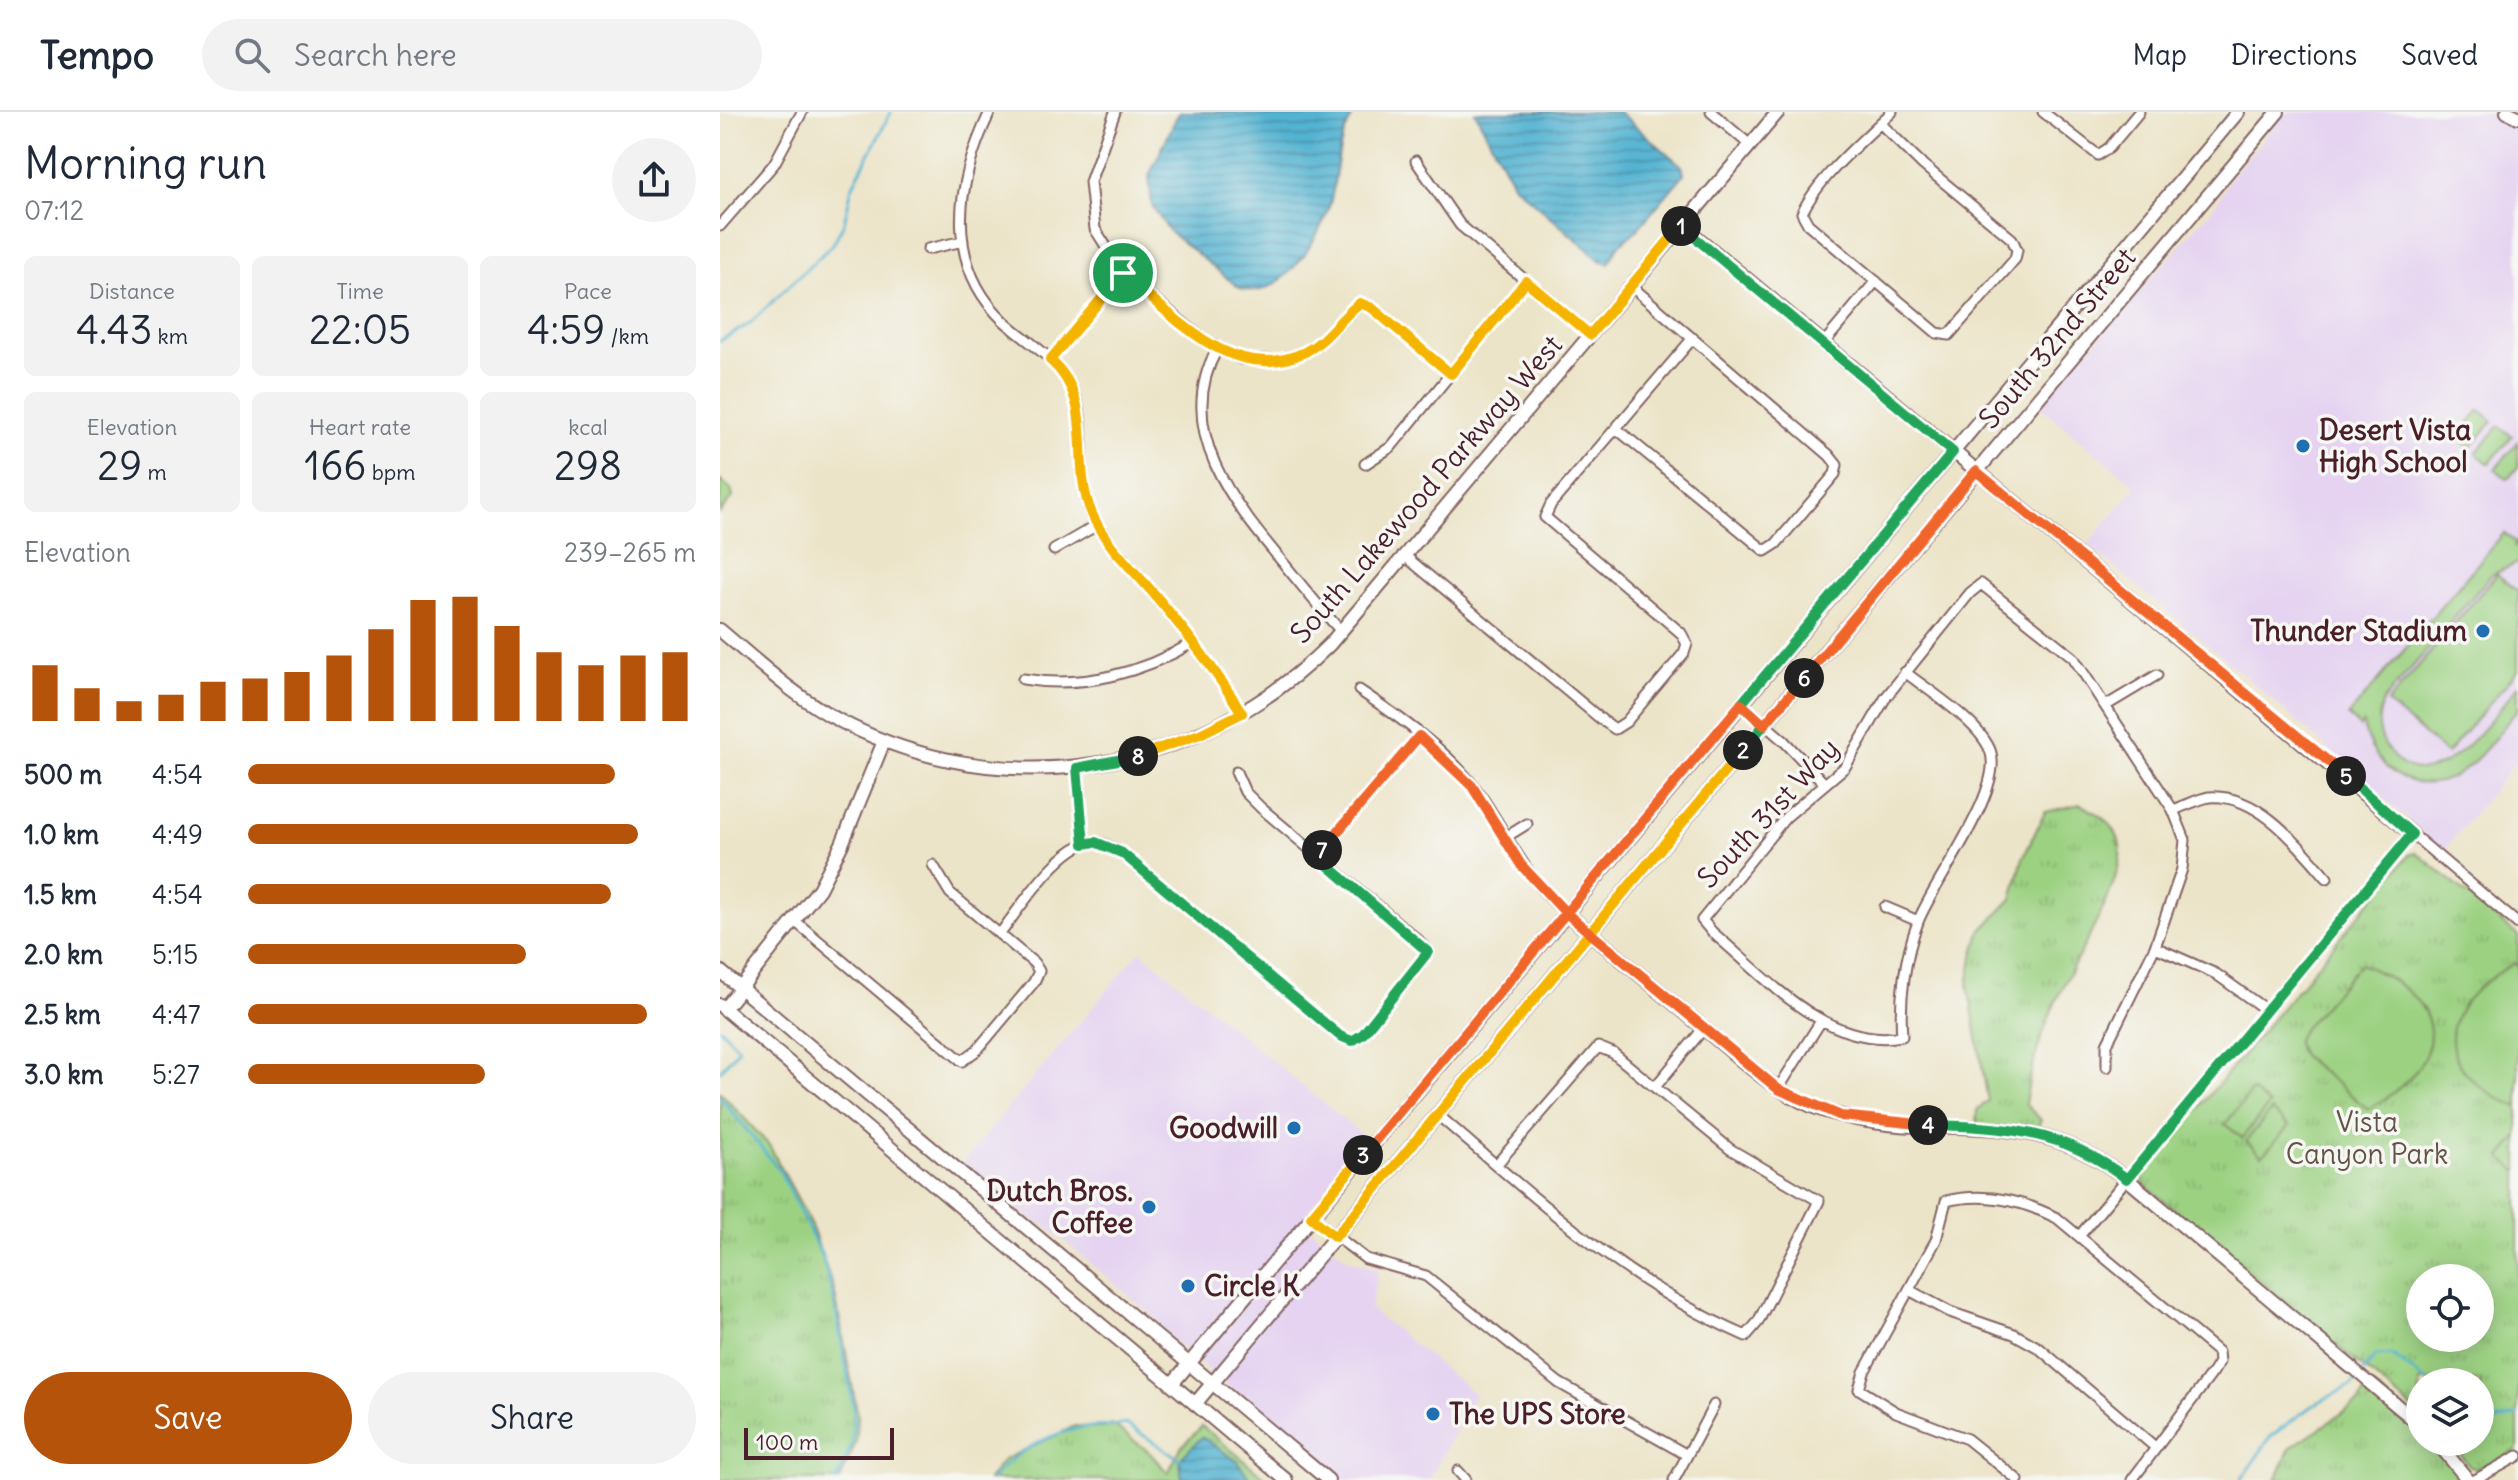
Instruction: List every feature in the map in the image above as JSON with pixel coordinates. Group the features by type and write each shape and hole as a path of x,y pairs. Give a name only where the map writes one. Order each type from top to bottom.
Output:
{"main road":[{"name":"South Lakewood Parkway West","path":"720,630 798,695 838,720 884,741 982,767 1077,768 1128,759 1176,744 1242,713 1289,682 1341,631 1778,112"},
{"name":"South 32nd Street","path":"1172,1384 2238,112"},
{"name":"South 32nd Street","path":"1195,1404 2278,112"},
{"path":"2507,112 2518,117"},
{"path":"1682,225 2412,834"},
{"path":"884,741 834,863 796,922 722,1007 1286,1480"},
{"path":"1566,913 1778,1089 1821,1110 1867,1121 2035,1132 2091,1154 2127,1179 2351,1367"},
{"path":"720,971 1328,1480"},
{"path":"2370,1383 2406,1413"},
{"path":"2448,1456 2468,1480"}],"street":[{"path":"720,226 774,164 802,112"},
{"path":"990,112 965,172 960,210 963,241 972,269 993,307 1050,360 1076,396 1082,428 1082,482 1097,525 1194,642 1242,713"},
{"path":"1115,112 1093,165 1090,196 1095,229 1123,273 1217,349 1260,361 1303,353 1323,340 1360,303 1372,308 1451,374"},
{"path":"1711,112 1750,145"},
{"path":"1880,123 1913,156 2012,239 2017,250 2015,259 1949,335 1937,333 1808,224 1802,213 1835,171 1880,123 1892,112"},
{"path":"2043,112 2098,155 2109,148 2139,112"},
{"path":"1416,161 1460,225 1590,335"},
{"path":"928,249 963,241"},
{"path":"1050,360 1123,273"},
{"path":"1365,464 1391,447 1526,281"},
{"path":"1823,344 1876,281"},
{"path":"1617,429 1765,551 1776,544 1835,474 1837,465 1631,286"},
{"path":"1405,556 1615,729 1626,722 1684,653 1687,644 1681,633 1545,517 1551,504 1693,338"},
{"path":"1217,349 1209,363 1204,403 1206,432 1214,466 1237,507 1341,631"},
{"path":"1054,550 1097,525"},
{"name":"South 31st Way","path":"1821,1021 1712,932 1702,920 1786,817 1856,753 1886,697 1981,584 2065,649 2107,705"},
{"path":"1023,679 1061,684 1109,677 1147,666 1194,642"},
{"path":"1778,1089 1821,1021 1880,1040 1902,1036 1900,1017 1909,951 1918,921 1967,836 1990,775 1991,751 1975,729 1905,672"},
{"path":"2107,1067 2107,1044 2155,947 2184,855 2185,840 2173,810 2107,705 2157,675"},
{"path":"1359,690 1419,736 1472,786 1538,886 1566,913"},
{"path":"1741,704 1825,784"},
{"path":"1317,856 1419,736"},
{"path":"1077,768 1084,844"},
{"path":"1000,934 1060,860 1084,844 1095,842 1122,853 1340,1036 1352,1041 1363,1034 1428,952 1261,808 1245,792 1236,772"},
{"path":"2173,810 2207,797 2227,798 2249,807 2284,831 2327,878"},
{"path":"1506,837 1527,824"},
{"path":"2081,1234 2412,834 2518,924"},
{"path":"796,922 962,1061 977,1050 1034,982 1039,971 950,893 933,865"},
{"path":"1885,907 1918,921"},
{"path":"2155,947 2216,974 2266,1010"},
{"path":"1655,1087 1704,1028"},
{"path":"1438,1115 1496,1165 1619,1266 1746,1336 1772,1295 1819,1201 1730,1149 1613,1053 1598,1047 1496,1165"},
{"path":"2018,1480 1967,1439 1896,1412 1859,1389 1864,1372 1936,1240 1946,1201 1962,1197 2032,1205 2081,1234 2218,1352 2219,1362 2213,1372 2132,1480"},
{"path":"1311,1217 1366,1259 1426,1276 1559,1383 1687,1455"},
{"path":"1909,1290 1950,1312 2014,1334 2039,1348 2155,1447"},
{"path":"2351,1367 2370,1383"},
{"path":"1674,1480 1714,1405"},
{"path":"2475,1480 2518,1456"},
{"path":"1458,1471 1466,1480"}],"shaded area":[{"name":"Desert Vista High School","path":"2286,112 2486,112 2518,125 2518,759 2444,851 2244,675 2088,545 2136,486 2039,406 2214,207 2230,178"},
{"path":"1140,951 1368,1140 1300,1221 1348,1259 1379,1269 1370,1309 1475,1394 1429,1480 1341,1480 1175,1342 1153,1316 1047,1227 1016,1210 962,1163"}],"green space":[{"path":"2480,410 2493,421 2470,448 2458,438"},
{"path":"2499,426 2512,436 2489,464 2476,453"},
{"path":"2518,442 2518,467 2508,479 2495,469"},
{"path":"720,480 731,489 733,497 720,513"},
{"path":"2504,533 2516,543 2514,547 2518,547 2518,563 2491,575 2384,700 2379,718 2380,729 2386,747 2403,765 2421,770 2440,765 2458,753 2476,737 2518,686 2518,709 2486,749 2464,770 2448,779 2431,783 2400,777 2376,755 2363,723 2360,727 2348,716"},
{"name":"Thunder Stadium","path":"2497,574 2518,592 2518,670 2447,754 2387,703"},
{"path":"2080,804 2106,820 2115,831 2120,860 2108,897 2055,1002 2035,1059 2025,1104 2041,1120 2035,1132 1976,1126 1977,1110 1988,1101 1968,985 1980,932 2012,899 2023,858 2045,812"},
{"name":"Vista Canyon Park","path":"2416,852 2518,936 2518,1450 2477,1469 2470,1467 2461,1456 2494,1456 2494,1368 2406,1368 2406,1403 2144,1184 2141,1177 2409,855"},
{"path":"2515,963 2518,966 2518,1107 2488,1092 2468,1075 2456,1057 2452,1037 2456,1018 2468,998 2488,980"},
{"path":"2360,964 2390,979 2412,995 2425,1013 2430,1032 2427,1052 2415,1072 2396,1091 2368,1109 2302,1055 2296,1043 2300,1033"},
{"path":"2252,1091 2269,1105 2242,1138 2225,1124"},
{"path":"720,1092 769,1145 809,1220 834,1289 858,1416 856,1442 840,1480 720,1480"},
{"path":"2271,1111 2289,1126 2262,1156 2246,1141"},
{"path":"2518,1137 2518,1172 2501,1157"},
{"path":"2370,1383 2406,1413 2406,1456 2448,1456 2468,1480 2276,1480 2290,1448 2359,1402"},
{"path":"1112,1424 1149,1452 1168,1473 1181,1447 1202,1426 1268,1480 988,1480 1003,1460 1075,1426 1103,1428"}],"water":[{"path":"1179,112 1356,112 1341,143 1331,200 1319,231 1297,264 1269,287 1253,291 1238,287 1170,232 1152,206 1149,176"},
{"path":"1475,112 1619,112 1682,166 1684,174 1637,230 1618,246 1609,263 1601,261 1514,185"},
{"path":"1202,1437 1237,1461 1251,1480 1182,1480 1180,1459"}],"waterway":[{"path":"720,341 749,324 833,244 844,223 852,187 891,112"},
{"path":"720,1028 739,1048 720,1071"},
{"path":"720,1097 780,1171 822,1256 833,1295 854,1410 852,1443 837,1480"},
{"path":"2241,1480 2271,1436 2313,1405 2352,1385 2376,1356 2392,1355 2409,1368"},
{"path":"2494,1421 2518,1415"},
{"path":"991,1480 1008,1462 1029,1448 1064,1432 1088,1427 1126,1424 1180,1459"}],"place":[{"name":"Desert Vista High School","path":"2303,446"},
{"name":"Thunder Stadium","path":"2483,631"},
{"name":"Goodwill","path":"1294,1128"},
{"name":"Dutch Bros. Coffee","path":"1149,1207"},
{"name":"Circle K","path":"1188,1286"},
{"name":"The UPS Store","path":"1433,1414"}],"route":[{"path":"1123,273 1050,360 1069,381 1076,396 1082,428 1084,492 1104,536 1194,642 1242,713 1200,734 1152,752 1077,768 1084,844 1095,842 1122,853 1340,1036 1352,1041 1363,1034 1428,952 1418,940 1317,856 1419,736 1449,761 1482,798 1521,865 1566,913 1741,704 1764,725 1976,471 2302,739 2412,834 2127,1179 2091,1154 2035,1132 1867,1121 1821,1110 1799,1100 1760,1076 1602,942 1590,933 1566,913 1311,1217 1335,1237 1438,1115 1533,1001 1590,933 1648,864 1764,725 1741,704 1953,452 1682,225 1590,335 1526,281 1451,374 1372,308 1360,303 1323,340 1303,353 1280,360 1241,359 1205,341 1123,273"}]}
